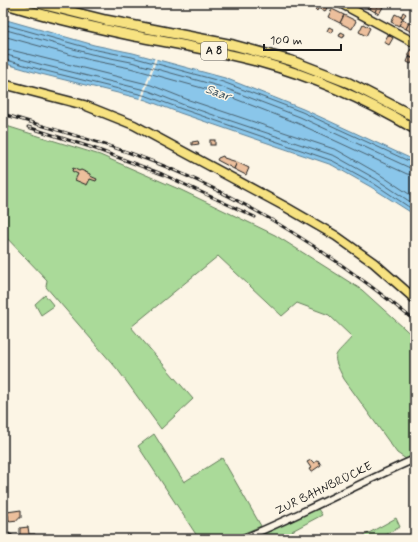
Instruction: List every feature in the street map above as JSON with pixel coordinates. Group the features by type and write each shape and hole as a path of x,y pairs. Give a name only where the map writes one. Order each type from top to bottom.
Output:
{"highway":[{"name":"A 8","path":"3,3 71,22 231,55 288,71 345,92 415,129"},
{"name":"A 8","path":"36,3 92,17 233,45 277,57 349,83 415,118"}],"main road":[{"path":"340,3 415,43"},
{"path":"3,84 84,104 134,125 284,206 336,236 374,263 415,299"}],"street":[{"name":"ZUR BAHNBRÜCKE","path":"242,539 283,522 374,477 415,459"},
{"path":"3,536 11,539"}],"green space":[{"path":"3,125 100,155 181,190 275,235 362,290 415,338 415,465 397,453 344,379 337,364 336,356 352,337 329,315 297,303 282,316 218,256 131,327 193,399 161,429 118,370 46,287 47,280 3,234"},
{"path":"45,295 54,306 41,315 35,304"},
{"path":"154,434 184,482 222,458 261,526 230,539 199,539 138,446"},
{"path":"316,506 322,515 292,531 297,539 250,539"},
{"path":"396,518 400,527 378,539 358,539"}],"water":[{"name":"Saar","path":"3,19 94,45 133,53 225,78 303,109 414,160 415,215 371,187 332,165 146,100 3,63"}],"pier":[{"path":"155,57 157,58 142,101 140,100"}],"building":[{"path":"313,3 321,3 317,11 312,6"},
{"path":"321,3 328,5 325,12 318,8"},
{"path":"370,3 373,4 370,9 367,8"},
{"path":"373,3 378,5 375,12 370,9"},
{"path":"378,5 383,7 379,14 375,12"},
{"path":"332,9 344,15 340,23 328,17"},
{"path":"403,12 406,14 403,18 401,17"},
{"path":"395,14 403,18 399,26 391,22"},
{"path":"344,15 356,21 352,29 340,23"},
{"path":"403,19 409,23 406,29 399,25"},
{"path":"409,23 415,24 415,33 406,29"},
{"path":"363,24 370,28 366,36 359,32"},
{"path":"329,27 333,29 331,33 327,31"},
{"path":"341,32 345,34 343,38 339,36"},
{"path":"388,35 393,38 389,45 384,42"},
{"path":"411,49 415,51 414,59 407,55"},
{"path":"409,57 414,59 411,64 407,62"},
{"path":"210,140 215,140 215,145 210,145"},
{"path":"198,141 199,144 192,145 192,142"},
{"path":"223,156 224,158 237,162 234,169 217,160"},
{"path":"237,162 249,168 246,175 234,169"},
{"path":"73,168 90,174 90,176 97,179 96,181 90,179 87,185 75,180 78,174 72,171"},
{"path":"311,460 314,463 318,460 321,465 311,472 309,469 311,468 307,462"},
{"path":"21,510 21,518 18,518 18,520 9,521 7,512"},
{"path":"8,515 9,522 5,522 4,516"},
{"path":"28,527 29,534 35,534 36,539 20,539 20,528"}],"railway":[{"path":"3,114 133,154 209,186 245,205 316,248 350,271 415,321"},
{"path":"28,127 93,148 162,174 255,217"}]}
